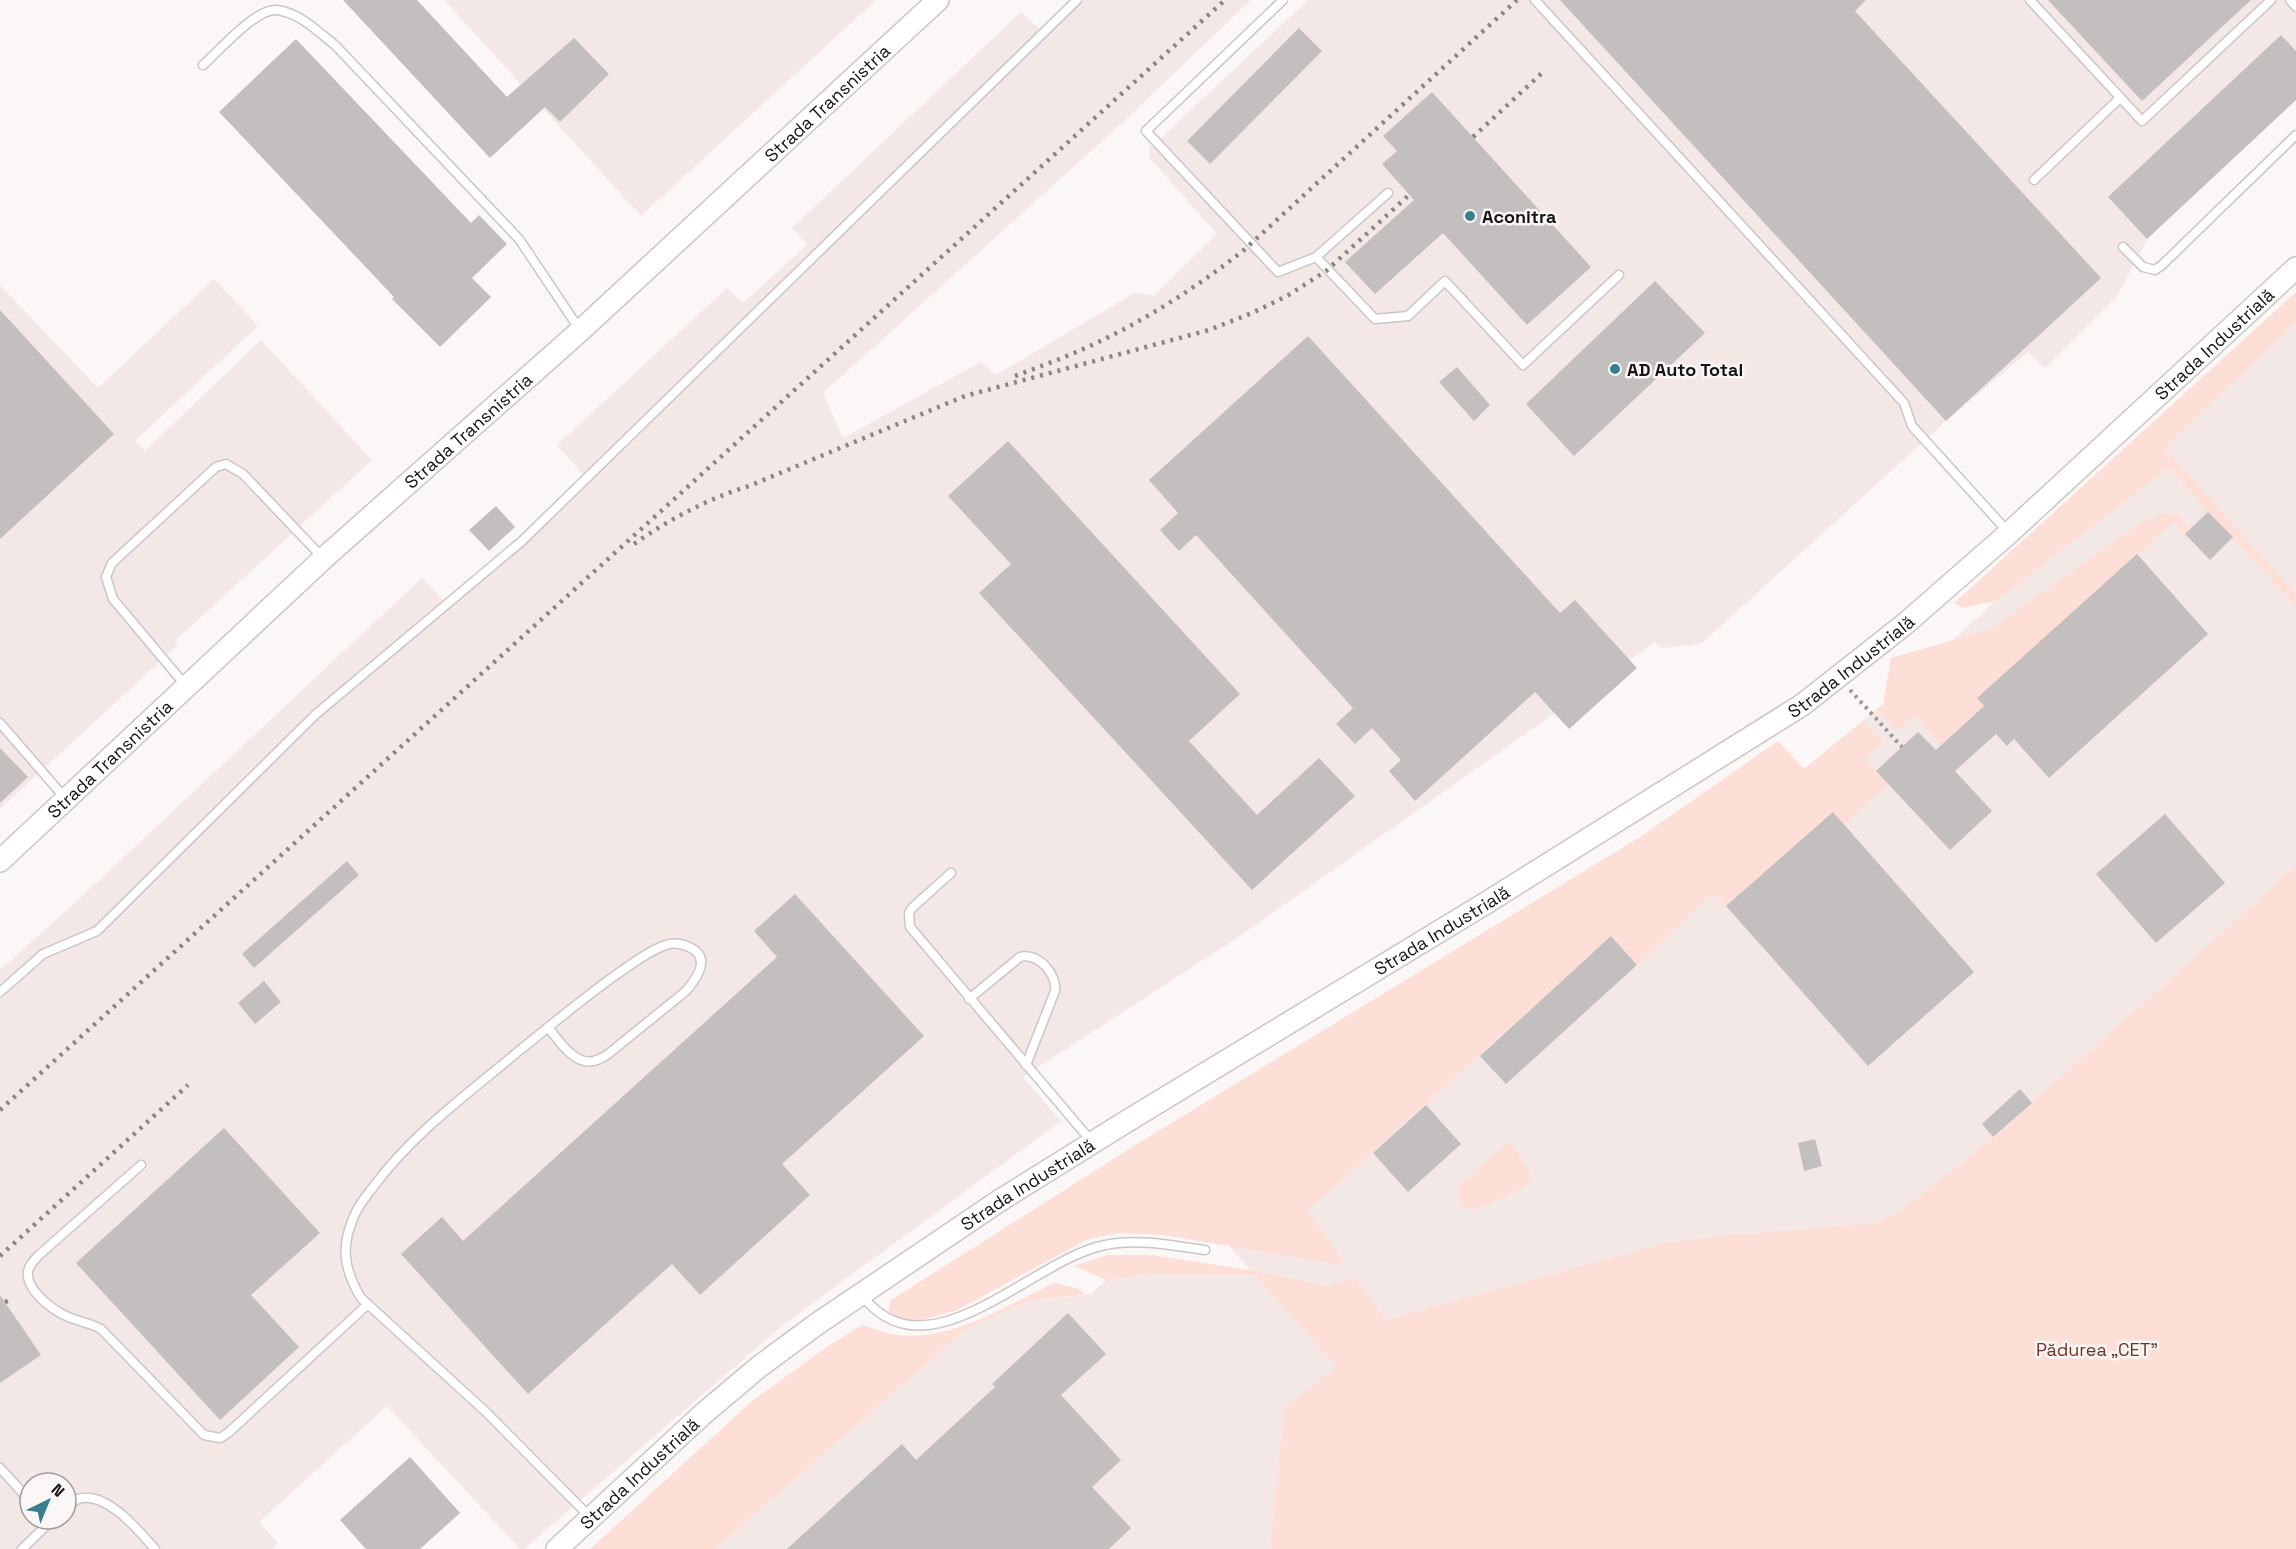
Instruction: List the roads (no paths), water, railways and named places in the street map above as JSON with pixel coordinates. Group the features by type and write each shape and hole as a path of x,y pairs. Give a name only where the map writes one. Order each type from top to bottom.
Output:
{"street":[{"name":"Strada Transnistria","path":"0,861 324,558 580,331 938,0"},
{"name":"Strada Industrială","path":"557,1549 703,1414 760,1366 861,1294 999,1201 1496,897 1802,705 1905,624 2009,533 2296,268"}],"lane":[{"path":"0,992 43,954 97,931 315,715 522,541 1077,0"},
{"path":"1283,0 1146,131 1278,272 1316,257 1388,193"},
{"path":"1535,0 1904,403 1912,426 2009,533"},
{"path":"2030,0 2142,121 2271,0"},
{"path":"2290,0 2296,6"},
{"path":"204,65 256,16 274,10 292,14 310,25 335,45 519,239 580,331"},
{"path":"2034,180 2120,98"},
{"path":"2123,246 2143,267 2155,270 2162,266 2296,135"},
{"path":"1316,257 1375,319 1408,316 1445,281 1523,364 1619,275"},
{"path":"186,686 113,599 107,587 106,577 112,563 216,467 226,464 243,474 324,558"},
{"path":"0,723 65,798"},
{"path":"951,873 912,908 908,920 910,927 918,940 1092,1143"},
{"path":"548,1028 571,1053 580,1059 592,1062 600,1059 686,990 697,979 702,967 701,958 693,948 679,942 665,945 639,958 548,1028 441,1115 394,1159 356,1212 346,1242 346,1263 350,1279 361,1298 486,1413 592,1518"},
{"path":"969,999 1020,957 1035,958 1051,974 1055,980 1055,991 1026,1065"},
{"path":"141,1165 39,1255 28,1268 28,1277 30,1284 56,1310 101,1329 204,1435 220,1438 228,1433 368,1305"},
{"path":"861,1294 876,1312 902,1325 917,1327 935,1325 969,1312 1039,1276 1067,1258 1105,1245 1159,1244 1205,1250"},
{"path":"0,1468 18,1488"},
{"path":"78,1500 93,1499 109,1505 126,1518 155,1549"},
{"path":"22,1549 39,1531"}],"railway":[{"path":"0,1110 1225,0"},
{"path":"1015,376 1083,349 1132,325 1171,302 1226,264 1517,0"},
{"path":"1473,137 1542,73"},
{"path":"634,544 661,526 704,503 965,396 1209,330 1252,313 1287,296 1326,271 1409,195"},
{"path":"0,1256 188,1085"},
{"path":"5,1302 12,1299"}],"place":[{"name":"Aconitra","path":"1470,216"},
{"name":"AD Auto Total","path":"1615,369"}],"park label":[{"name":"Pădurea „CET”","path":"2097,1349"}]}
